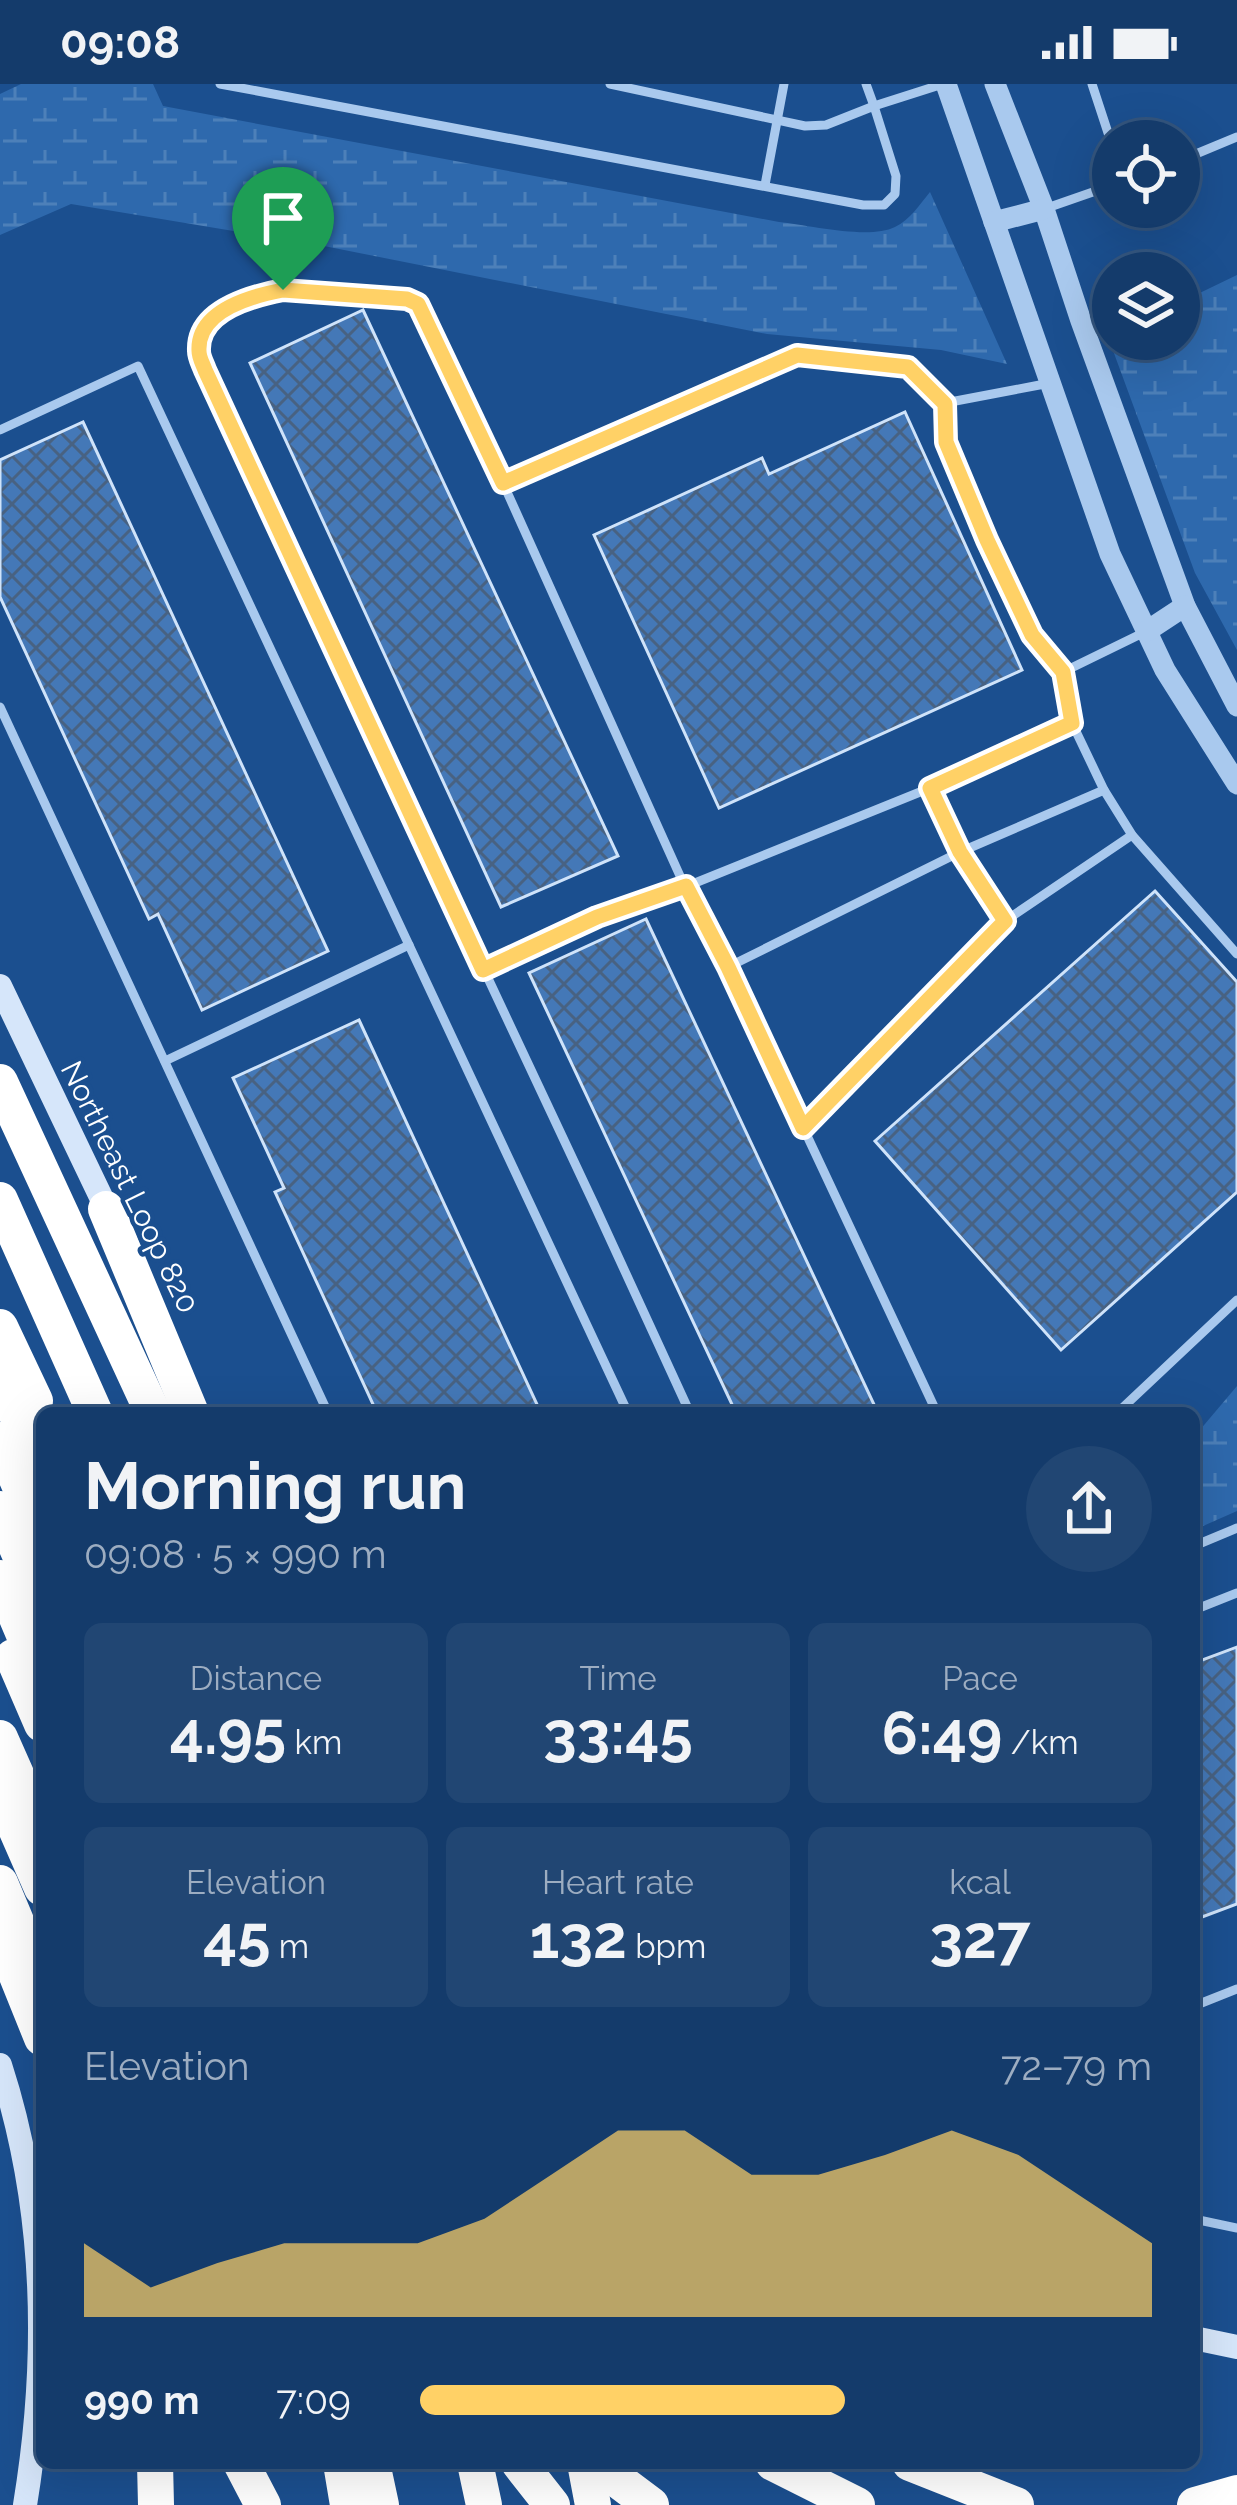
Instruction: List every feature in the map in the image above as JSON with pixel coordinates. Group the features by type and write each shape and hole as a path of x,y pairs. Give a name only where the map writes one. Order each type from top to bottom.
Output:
{"highway":[{"path":"0,1082 150,1407"},
{"path":"0,1200 92,1407"},
{"path":"106,1209 188,1407"},
{"path":"0,1328 38,1407"},
{"path":"0,1377 36,1458"},
{"path":"0,1440 36,1523"},
{"path":"0,1509 36,1591"},
{"path":"0,1578 36,1663"},
{"path":"0,1627 36,1710"},
{"path":"0,1738 36,1819"},
{"path":"0,1792 36,1874"},
{"path":"0,1883 36,1969"},
{"path":"0,1934 36,2021"},
{"path":"154,2469 156,2505"},
{"path":"242,2469 251,2505"},
{"path":"244,2469 263,2505"},
{"path":"341,2469 348,2505"},
{"path":"373,2469 381,2505"},
{"path":"476,2469 484,2505"},
{"path":"524,2469 552,2505"},
{"path":"586,2469 593,2505"},
{"path":"603,2469 651,2505"},
{"path":"785,2469 857,2505"},
{"path":"816,2469 834,2505"},
{"path":"925,2469 1016,2505"},
{"path":"1195,2505 1237,2493"}],"main road":[{"name":"Northeast Loop 820","path":"0,986 203,1407"},
{"path":"0,2066 19,2137 36,2236"},
{"path":"1200,2339 1237,2347"},
{"path":"25,2505 36,2432"}],"street":[{"path":"945,84 1110,554 1165,670 1237,784"},
{"path":"995,84 1185,606 1237,706"},
{"path":"994,222 1044,209"},
{"path":"1147,631 1185,606"}],"lane":[{"path":"220,84 862,205 884,205 895,194 896,176 866,84"},
{"path":"610,84 806,126 826,125 945,84"},
{"path":"765,185 784,84"},
{"path":"1092,84 1104,120"},
{"path":"1200,152 1237,137"},
{"path":"1044,209 1092,192"},
{"path":"687,1407 214,395 199,350 203,332 231,306 258,295 283,290 418,304 686,886 934,1407"},
{"path":"503,483 797,355 908,367 945,404 946,442 1032,635 1063,672 1072,723 1104,790 1132,835 1237,954"},
{"path":"0,430 138,366 625,1407"},
{"path":"945,404 1050,382"},
{"path":"1063,672 1147,631"},
{"path":"0,707 325,1407"},
{"path":"483,970 597,917 930,788 1072,723"},
{"path":"930,788 960,852 1005,921"},
{"path":"728,967 960,852 1104,790"},
{"path":"803,1128 1005,921 1132,835"},
{"path":"165,1061 409,945"},
{"path":"1124,1407 1237,1300"},
{"path":"1200,1543 1237,1528"},
{"path":"1200,1608 1237,1593"},
{"path":"1200,2004 1237,1990"},
{"path":"1200,2222 1237,2228"}],"green space":[{"path":"21,84 153,84 163,106 838,230 870,232 895,227 930,192 1007,364 941,350 767,334 324,246 71,204 0,235 0,94"},
{"path":"1237,275 1237,650 1195,573 1116,360 1200,360 1200,293"},
{"path":"1237,1386 1237,1511 1200,1527 1200,1430"}],"building":[{"path":"363,310 618,856 501,907 250,363"},
{"path":"905,412 1022,670 719,808 594,535 762,458 769,474"},
{"path":"83,422 328,951 202,1010 158,914 149,919 0,597 0,460"},
{"path":"1155,891 1237,982 1237,1192 1061,1350 875,1141"},
{"path":"646,919 875,1407 733,1407 529,973"},
{"path":"359,1020 538,1407 374,1407 275,1192 284,1188 233,1078"},
{"path":"1237,1647 1237,1904 1200,1918 1200,1661"}],"route":[{"path":"283,290 407,299 418,304 503,483 797,355 908,367 945,404 946,442 1032,635 1063,672 1072,723 930,788 960,852 1005,921 803,1128 686,886 597,917 483,970 214,395 199,350 212,319 231,306 283,290"}]}
